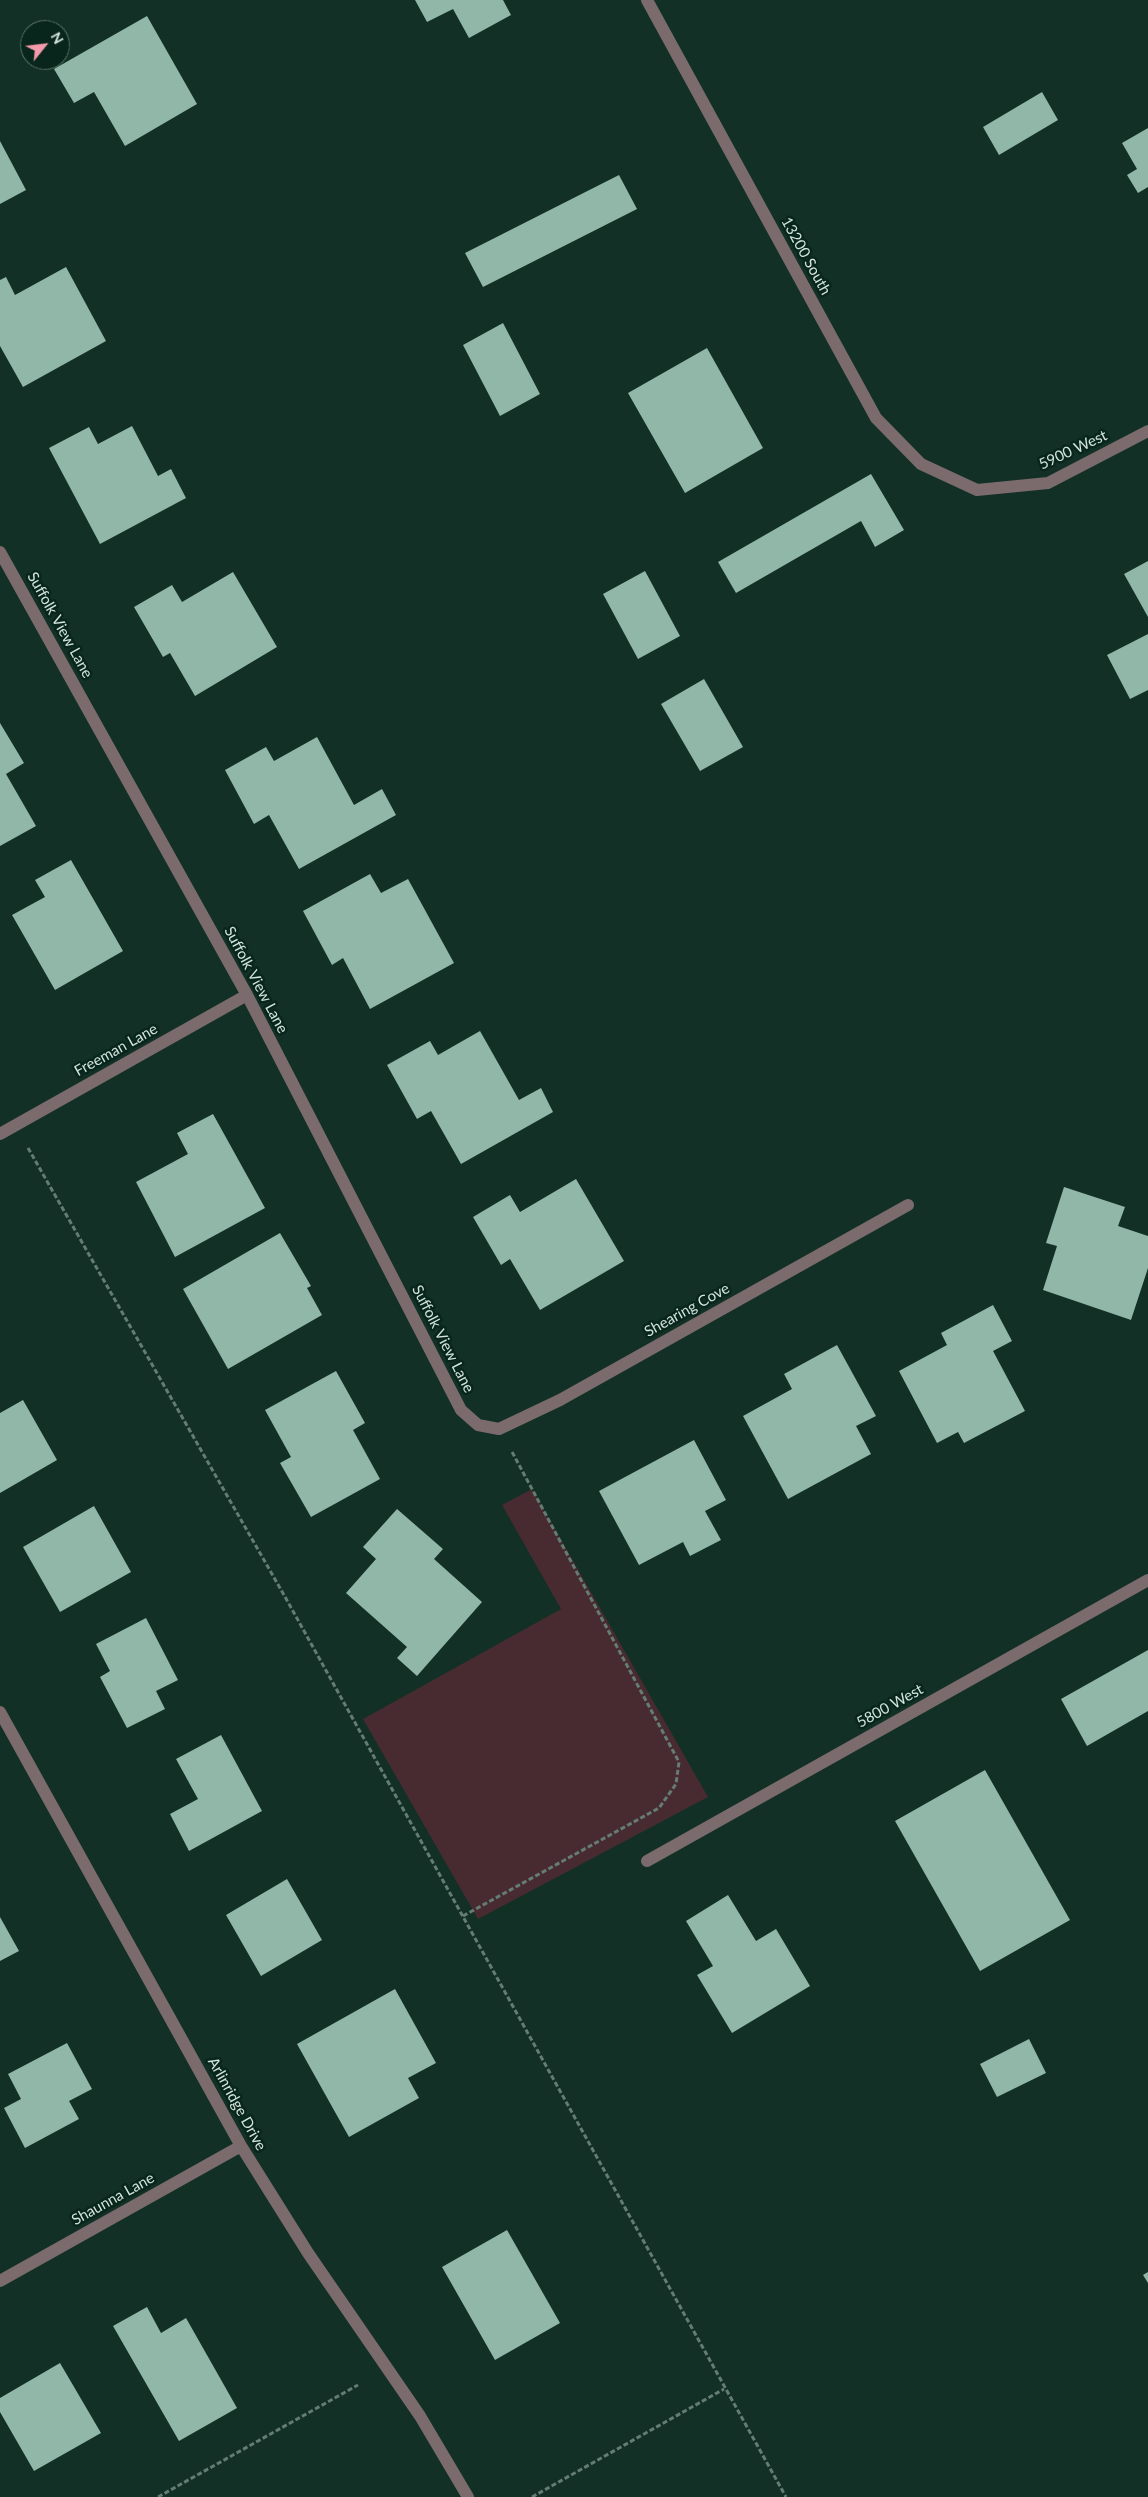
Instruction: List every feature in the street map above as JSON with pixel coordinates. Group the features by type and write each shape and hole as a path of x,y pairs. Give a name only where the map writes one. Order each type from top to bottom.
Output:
{"street":[{"name":"13200 South","path":"647,0 876,418 921,464 977,490"},
{"name":"5900 West","path":"977,490 1048,482 1148,431"},
{"name":"Suffolk View Lane","path":"0,552 247,995 461,1410 478,1425 499,1429"},
{"name":"Freeman Lane","path":"0,1134 247,995"},
{"name":"Shearing Cove","path":"499,1429 560,1400 908,1205"},
{"name":"5800 West","path":"647,1861 1148,1580"},
{"name":"Arlinridge Drive","path":"2,1720 241,2146 308,2253 420,2416 468,2497"},
{"name":"Shaunna Lane","path":"0,2281 241,2146"}],"path":[{"path":"27,1148 284,1595 724,2389 786,2497"},
{"path":"463,1916 660,1808 676,1784 679,1762 499,1429"},
{"path":"158,2497 358,2385"},
{"path":"532,2497 724,2389"}],"shaded area":[{"path":"532,1489 708,1797 478,1919 363,1719 561,1609 502,1505"}],"building":[{"path":"415,0 503,0 511,15 469,38 453,9 427,22"},
{"path":"147,16 197,104 125,146 94,92 74,103 55,70 70,70 70,60"},
{"path":"1042,92 1058,120 999,155 983,127"},
{"path":"1148,128 1148,187 1138,193 1127,175 1137,169 1122,143"},
{"path":"0,141 26,190 0,204"},
{"path":"619,175 637,209 483,287 465,253"},
{"path":"66,267 106,341 23,387 0,346 0,280 6,277 15,295"},
{"path":"503,323 540,394 500,416 463,345"},
{"path":"707,348 763,448 685,493 628,393"},
{"path":"132,426 158,476 171,469 186,498 100,544 49,448 89,427 98,444"},
{"path":"871,474 904,530 875,547 861,521 736,593 718,562"},
{"path":"1148,561 1148,617 1124,574"},
{"path":"645,571 680,636 638,659 603,594"},
{"path":"233,572 277,647 195,696 170,653 163,657 134,607 172,585 182,602"},
{"path":"1148,634 1148,690 1130,699 1107,655"},
{"path":"704,679 743,747 700,771 661,704"},
{"path":"0,723 24,763 6,774 36,826 0,846"},
{"path":"317,737 354,805 382,789 396,815 299,869 269,815 254,824 225,770 266,747 274,761"},
{"path":"71,860 123,951 55,990 12,915 45,897 35,880"},
{"path":"370,874 381,893 408,879 454,963 370,1009 343,958 332,965 303,911"},
{"path":"480,1031 519,1100 541,1088 553,1112 461,1164 431,1111 417,1119 387,1065 430,1041 438,1055"},
{"path":"213,1114 265,1208 175,1257 136,1182 188,1154 177,1133"},
{"path":"576,1179 624,1261 540,1310 510,1259 501,1265 473,1217 510,1195 520,1212"},
{"path":"1064,1187 1125,1207 1118,1226 1148,1236 1148,1268 1131,1320 1043,1290 1057,1246 1046,1243"},
{"path":"280,1233 311,1286 307,1288 322,1315 228,1369 183,1289"},
{"path":"993,1305 1012,1341 993,1351 1025,1411 964,1443 958,1432 937,1443 899,1371 947,1345 941,1333"},
{"path":"837,1345 876,1416 856,1426 871,1454 788,1499 743,1416 792,1389 784,1374"},
{"path":"336,1371 365,1423 353,1430 380,1479 311,1517 280,1463 291,1457 265,1410"},
{"path":"23,1400 57,1460 0,1493 0,1413"},
{"path":"694,1440 726,1500 705,1511 721,1540 690,1556 683,1542 639,1565 599,1491"},
{"path":"94,1506 131,1572 60,1612 23,1547"},
{"path":"397,1509 443,1549 434,1559 482,1602 417,1676 397,1658 407,1647 346,1593 376,1559 363,1547"},
{"path":"146,1618 178,1680 156,1691 165,1709 127,1728 100,1677 110,1671 96,1644"},
{"path":"1148,1650 1148,1711 1087,1746 1061,1699"},
{"path":"221,1735 262,1811 189,1851 170,1814 198,1799 176,1759"},
{"path":"985,1770 1070,1920 980,1971 895,1821"},
{"path":"287,1879 322,1940 261,1976 226,1915"},
{"path":"728,1895 756,1941 776,1929 810,1986 732,2033 697,1975 713,1966 686,1921"},
{"path":"0,1917 19,1951 0,1961"},
{"path":"395,1989 436,2063 408,2078 419,2098 349,2137 297,2044"},
{"path":"1029,2039 1046,2073 997,2097 980,2064"},
{"path":"67,2043 92,2089 69,2101 79,2119 25,2148 4,2108 21,2099 8,2074"},
{"path":"507,2230 560,2323 495,2360 442,2267"},
{"path":"1148,2272 1148,2283 1143,2275"},
{"path":"147,2307 161,2333 186,2318 237,2408 179,2441 113,2326"},
{"path":"60,2363 101,2433 34,2471 0,2412 0,2398"}]}
